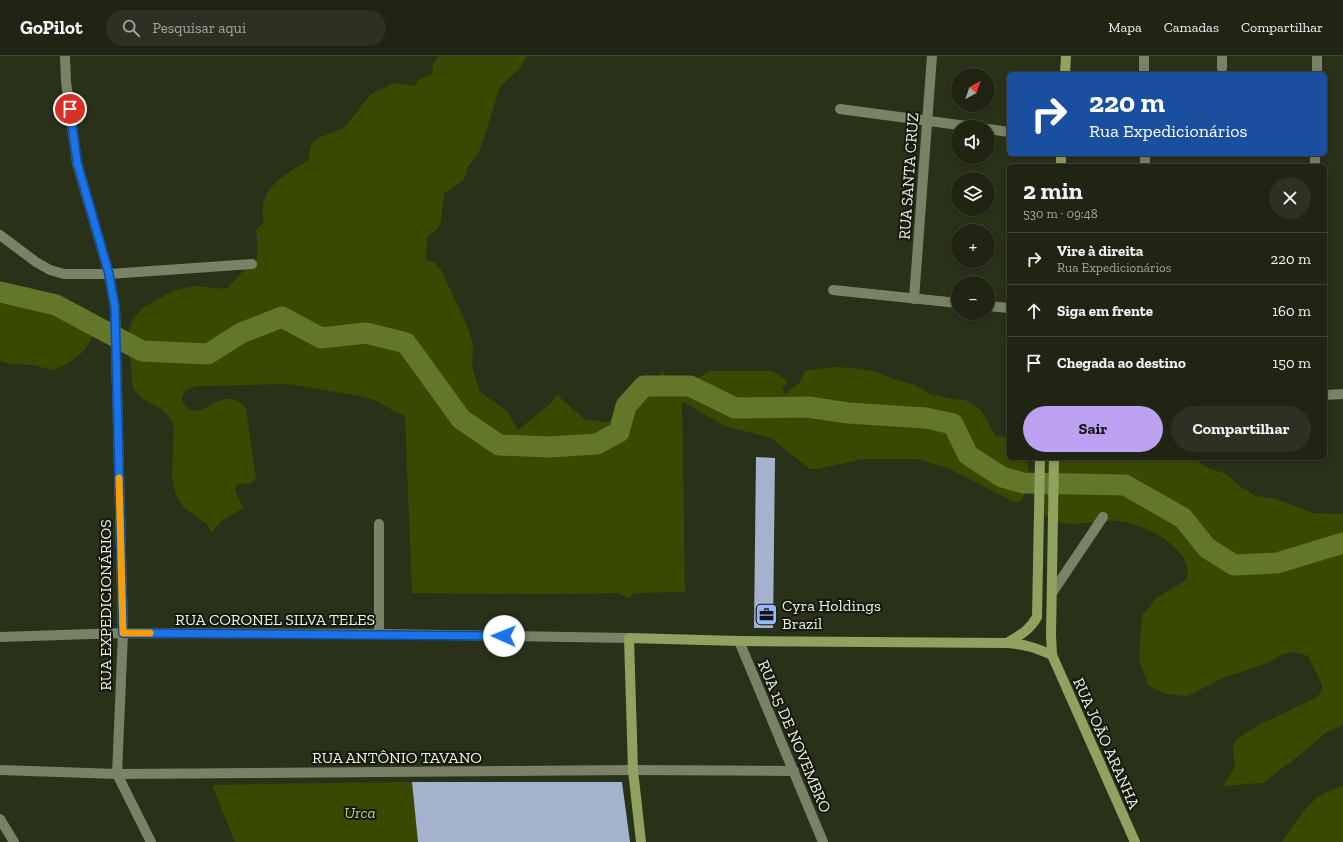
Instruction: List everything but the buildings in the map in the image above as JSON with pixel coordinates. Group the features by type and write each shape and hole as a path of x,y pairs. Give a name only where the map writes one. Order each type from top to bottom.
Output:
{"main road":[{"path":"1065,72 1066,56"},
{"path":"1007,642 1025,632 1037,617 1040,460"},
{"path":"1052,655 1052,495 1054,460"},
{"path":"629,638 633,770 641,842"},
{"name":"RUA CORONEL SILVA TELES","path":"629,638 739,641 1007,642 1022,643 1033,646 1052,655"},
{"name":"RUA JOÃO ARANHA","path":"1052,655 1135,842"}],"street":[{"name":"RUA EXPEDICIONÁRIOS","path":"65,56 66,82 77,162 109,274 115,308 123,633 117,774 151,842"},
{"name":"RUA SANTA CRUZ","path":"914,299 932,56"},
{"path":"1144,56 1144,72"},
{"path":"1222,56 1222,68"},
{"path":"1317,56 1317,72"},
{"path":"840,109 951,124"},
{"path":"995,130 1007,132"},
{"path":"0,236 36,262 50,270 64,274 109,274 252,264"},
{"path":"833,290 951,302"},
{"path":"995,307 1007,308"},
{"path":"1327,395 1343,394"},
{"path":"1052,593 1103,517"},
{"path":"379,524 379,634"},
{"name":"RUA CORONEL SILVA TELES","path":"0,638 123,633 379,634 629,638"},
{"name":"RUA 15 DE NOVEMBRO","path":"739,641 823,842"},
{"name":"RUA ANTÔNIO TAVANO","path":"0,770 117,774 633,770 794,772"},
{"path":"0,819 14,842"}],"green space":[{"path":"439,56 527,56 520,68 500,87 480,150 468,167 464,180 444,193 441,221 437,229 427,237 426,260 435,263 441,270 467,325 473,345 472,366 480,392 507,411 518,430 550,404 557,395 584,419 604,422 623,421 631,415 645,391 652,392 662,371 672,384 680,389 686,387 709,371 773,371 786,380 787,383 782,388 785,394 800,382 805,371 832,367 853,368 873,371 893,379 915,385 930,394 952,399 965,400 981,410 996,436 1007,438 1007,460 1026,460 1028,480 1026,491 1021,501 1014,502 948,468 917,459 862,459 818,469 810,469 771,438 725,426 685,403 682,403 685,592 634,593 628,598 617,593 412,593 405,416 377,401 360,396 289,384 199,386 187,390 182,398 182,402 191,411 205,408 225,399 232,399 239,402 246,408 256,479 251,483 237,484 235,490 243,508 220,522 211,533 208,525 184,508 176,495 172,477 174,430 172,421 163,410 143,399 133,389 128,336 132,320 144,307 175,290 195,286 227,289 247,267 255,268 258,249 256,230 264,222 263,206 268,191 280,179 308,161 311,145 316,139 344,128 371,94 394,83 414,86 420,79 432,74 433,64"},
{"path":"0,286 15,291 56,295 74,306 93,336 84,351 70,362 54,370 32,365 10,364 0,361"},
{"path":"1047,460 1196,460 1208,468 1226,474 1241,487 1256,496 1276,499 1313,513 1343,514 1343,725 1325,733 1306,750 1263,783 1223,786 1235,768 1233,747 1238,738 1259,725 1317,697 1322,691 1322,685 1308,656 1295,652 1283,654 1267,663 1223,678 1188,696 1165,694 1148,685 1139,660 1142,615 1157,598 1186,580 1187,568 1183,558 1176,548 1165,539 1153,532 1128,523 1107,521 1071,524 1053,519 1043,514 1040,500 1048,478"},
{"name":"Urca","path":"412,782 418,842 235,842 212,785"},
{"path":"1343,786 1343,842 1282,842 1298,818 1313,801 1326,792"}],"waterway":[{"path":"0,292 56,305 142,351 208,354 241,333 282,317 321,338 366,333 406,343 461,419 499,445 549,447 597,444 619,432 626,406 644,386 690,386 735,408 808,407 848,413 926,418 953,424 968,455 1002,477 1023,483 1125,485 1183,518 1207,548 1234,565 1277,563 1343,543"}],"slow traffic":[{"path":"119,478 123,633 150,633"}],"place":[{"name":"Cyra Holdings Brazil","path":"767,614"}],"route":[{"path":"70,109 77,162 109,274 115,308 123,633 504,636"}]}
